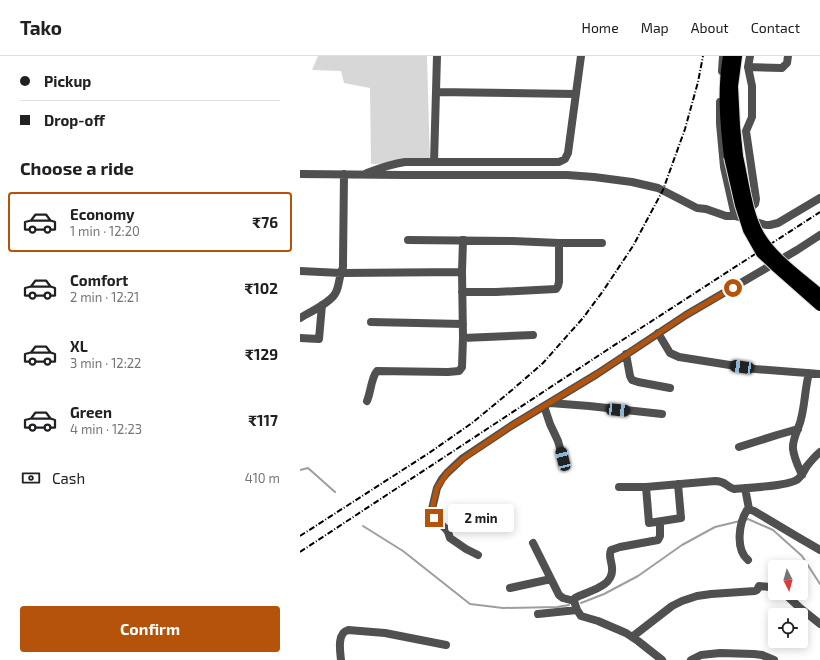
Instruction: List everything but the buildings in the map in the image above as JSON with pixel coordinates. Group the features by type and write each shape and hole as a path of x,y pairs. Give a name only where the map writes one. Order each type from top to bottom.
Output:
{"main road":[{"path":"728,56 724,94 725,126 729,157 740,205 748,230 760,253 820,306"},
{"path":"737,56 733,86 738,156 748,201 756,227 773,254 820,294"}],"street":[{"path":"434,162 437,56"},
{"path":"364,175 384,166 405,162 559,162 565,159 568,153 581,56"},
{"path":"723,56 720,95 720,124 724,167 735,216"},
{"path":"735,216 746,212 755,204 756,199 746,131 752,117 752,86 748,67 750,56"},
{"path":"748,67 782,68 788,63 788,56"},
{"path":"436,92 576,94"},
{"path":"300,174 575,176 612,179 658,188 697,208 706,209 726,216 735,216 761,224 770,225 778,223 820,198"},
{"path":"300,318 322,305 333,297 336,292 343,267 344,174"},
{"path":"478,555 450,538 446,529 434,518 432,514 437,488 447,473 464,458 499,434 686,315 820,236"},
{"path":"408,240 602,243"},
{"path":"367,401 377,371 430,373 459,371 462,367 462,272 464,240"},
{"path":"462,292 502,292 556,289 559,282 559,243"},
{"path":"300,271 341,273 462,272"},
{"path":"300,338 319,339 322,305"},
{"path":"371,322 463,324"},
{"path":"658,333 670,353 679,357 755,368 820,374"},
{"path":"463,338 533,336"},
{"path":"626,354 632,380 670,388"},
{"path":"802,475 795,460 793,443 802,418 806,384 809,373"},
{"path":"547,404 589,406 662,414"},
{"path":"547,404 550,424 558,441 563,459"},
{"path":"739,447 798,429"},
{"path":"620,487 646,487 719,481 724,482 732,488 745,488 790,483 802,475 820,452"},
{"path":"646,487 649,523 660,522 680,518 678,484"},
{"path":"745,488 747,512 740,529 740,536 741,551 748,560"},
{"path":"747,512 754,511 820,550"},
{"path":"574,602 575,598 601,586 610,579 613,570 609,554 611,550 658,540 660,536 660,522"},
{"path":"533,543 559,595 574,602 581,616 598,621 632,637 662,660"},
{"path":"510,588 551,579"},
{"path":"632,637 672,606 682,601 697,596 711,594 755,591 759,586 768,588"},
{"path":"792,600 820,624"},
{"path":"538,614 577,610"},
{"path":"341,660 341,641 345,630 385,633 446,644"},
{"path":"691,660 701,655 720,653 762,655 774,660"}],"shaded area":[{"path":"318,56 427,56 430,163 371,164 370,88 344,83 341,71 312,70"}],"waterway":[{"path":"300,470 308,468 335,492"},
{"path":"745,520 748,519 773,530 802,556 820,584"},
{"path":"581,603 604,594 638,576 682,545 715,527 740,521"},
{"path":"363,526 403,551 470,604 503,608 557,607 569,605"}],"railway":[{"path":"300,536 429,453 472,423 543,363 583,318 633,246 663,190 685,129 698,82 703,56"},
{"path":"300,552 820,212"}],"route":[{"path":"434,518 432,509 437,488 442,479 454,465 511,426 597,374 686,315 733,288"}]}
